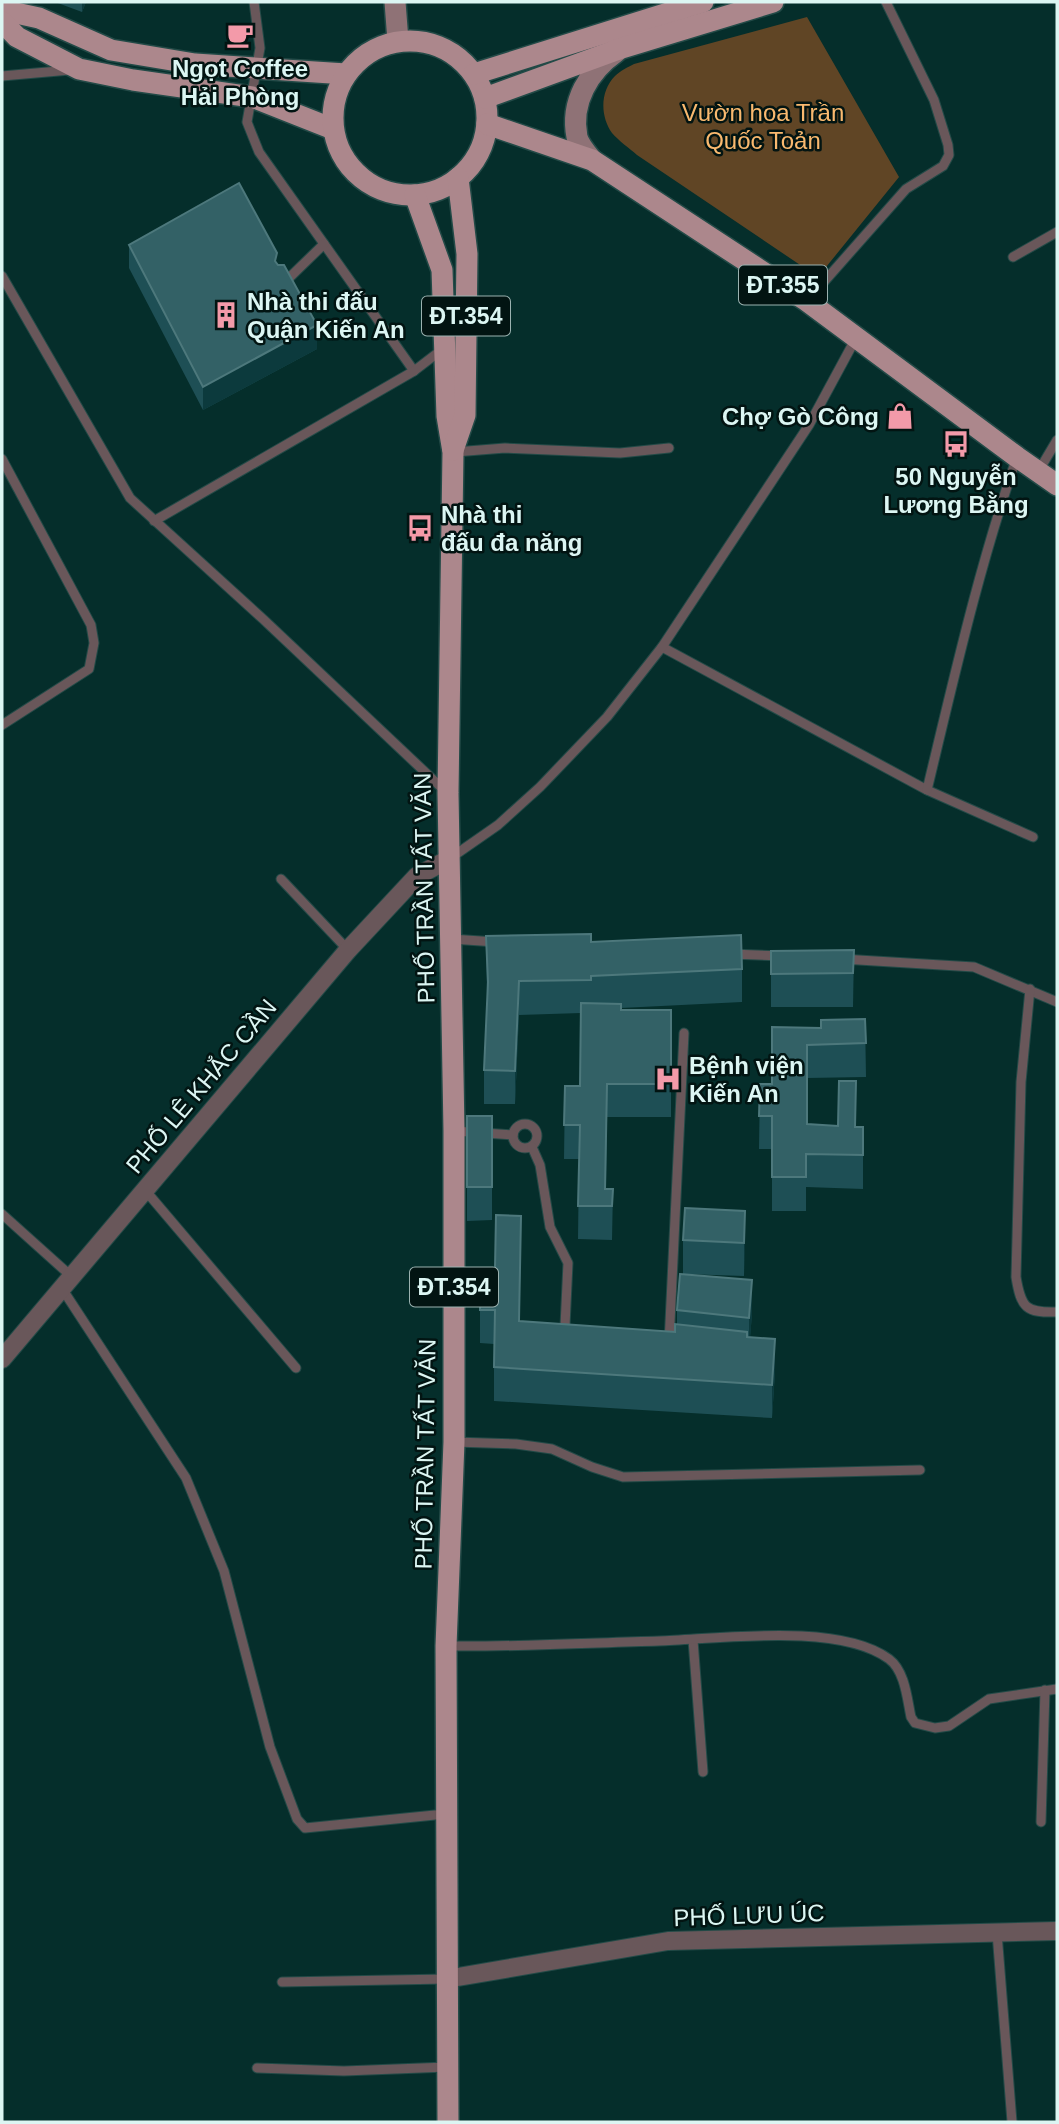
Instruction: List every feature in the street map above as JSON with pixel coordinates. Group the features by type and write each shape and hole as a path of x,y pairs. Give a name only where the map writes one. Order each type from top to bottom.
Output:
{"main road":[{"path":"396,2 398,41"},
{"path":"474,74 703,2"},
{"path":"485,98 622,48 773,2"},
{"path":"2,10 39,18 111,50 195,64 346,74"},
{"path":"2,22 17,37 79,69 133,80 252,97 333,129"},
{"path":"398,41 420,41 441,47 453,54 474,74 485,98 487,124 478,154 458,178 438,189 415,195 402,195 377,188 356,174 341,153 333,129 333,103 346,74 369,52 398,41"},
{"path":"592,160 577,139 577,113 581,93 602,62 622,48"},
{"name":"ĐT.355","path":"487,124 592,160 807,301 1057,485"},
{"name":"PHỐ TRẦN TẤT VĂN","path":"453,452 465,415 467,254 458,178"},
{"name":"PHỐ TRẦN TẤT VĂN","path":"415,195 442,270 447,416 453,452 448,793 454,1132 454,1442 446,1646 448,2122"}],"street":[{"name":"PHỐ LÊ KHẮC CẦN","path":"2,1359 348,950 417,876 449,859"},
{"name":"PHỐ LƯU ÚC","path":"446,1979 668,1941 1057,1931"}],"lane":[{"path":"254,2 260,48 247,121 259,152 414,371"},
{"path":"807,301 906,189 943,166 949,155 934,100 886,2"},
{"path":"2,76 79,69"},
{"path":"1013,257 1057,232"},
{"path":"281,282 290,277 324,244"},
{"path":"2,276 130,498 448,793"},
{"path":"449,859 498,825 540,787 607,716 662,647 808,425 856,338"},
{"path":"154,521 414,371 444,348"},
{"path":"1038,472 1057,440"},
{"path":"453,452 505,448 620,453 669,447"},
{"path":"927,790 976,588 1017,457"},
{"path":"2,459 91,625 94,643 89,669 2,725"},
{"path":"662,647 927,790 1033,837"},
{"path":"281,879 348,950"},
{"path":"450,939 503,942"},
{"path":"718,953 798,957"},
{"path":"838,959 974,967 1057,1002"},
{"path":"1030,989 1021,1082 1016,1277 1024,1305 1033,1311 1057,1312"},
{"path":"669,1350 684,1033"},
{"path":"533,1147 522,1149 514,1141 513,1135 518,1126 523,1124 534,1127 538,1137 533,1147 540,1165 550,1227 568,1263 565,1326 566,1333 571,1338"},
{"path":"454,1132 513,1135"},
{"path":"145,1190 296,1368"},
{"path":"2,1214 66,1281 186,1478 224,1571 270,1747 297,1819 305,1828 446,1814"},
{"path":"656,1349 682,1351"},
{"path":"454,1442 516,1444 552,1449 623,1477 920,1470"},
{"path":"446,1646 693,1640 761,1635 822,1639 867,1648 889,1659 900,1671 911,1717 915,1723 935,1728 956,1722 989,1699 1057,1689"},
{"path":"693,1640 703,1772"},
{"path":"1041,1822 1045,1690"},
{"path":"997,1933 1012,2122"},
{"path":"282,1982 446,1979"},
{"path":"257,2068 344,2071 447,2067"}],"green space":[{"name":"Vườn hoa Trần Quốc Toản","path":"807,17 899,177 818,277 637,155 612,133 605,119 603,104 610,82 619,72 634,64"}],"building":[{"name":"Nhà thi đấu Quận Kiến An","path":"239,183 277,253 275,261 278,265 284,265 317,325 203,387 129,245"},
{"path":"591,934 591,942 741,935 742,969 591,976 591,980 519,981 515,1071 484,1070 488,982 486,936"},
{"path":"854,950 853,973 771,974 771,951"},
{"path":"581,1003 621,1004 621,1010 671,1010 671,1084 607,1084 605,1189 613,1189 612,1206 578,1206 580,1125 564,1125 565,1086 580,1086"},
{"path":"865,1019 866,1043 807,1045 807,1124 838,1126 839,1081 856,1081 855,1127 863,1127 863,1155 806,1154 806,1177 772,1177 772,1116 759,1116 760,1084 772,1084 772,1027 821,1028 821,1020"},
{"path":"467,1116 492,1116 492,1187 467,1187"},
{"path":"685,1208 745,1211 744,1243 683,1240"},
{"path":"496,1215 521,1216 519,1321 675,1332 675,1324 747,1332 747,1337 775,1339 772,1385 494,1367 495,1310 480,1310 481,1268 495,1268"},
{"path":"680,1274 752,1280 749,1318 677,1310"}],"place":[{"name":"Ngọt Coffee Hải Phòng","path":"240,35"},
{"name":"Nhà thi đấu Quận Kiến An","path":"226,315"},
{"name":"Chợ Gò Công","path":"900,416"},
{"name":"50 Nguyễn Lương Bằng","path":"956,444"},
{"name":"Nhà thi đấu đa năng","path":"420,528"},
{"name":"Bệnh viện Kiến An","path":"668,1079"}]}
